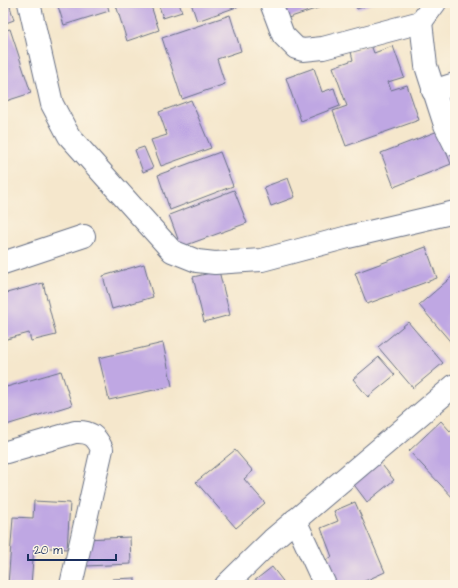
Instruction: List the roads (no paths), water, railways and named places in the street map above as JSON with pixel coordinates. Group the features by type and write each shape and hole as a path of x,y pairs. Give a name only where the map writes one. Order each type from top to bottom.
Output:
{"street":[{"path":"29,3 52,104 68,136 172,251 197,261 215,263 262,260 348,236 455,212"},
{"path":"271,3 283,35 296,48 303,50 323,48 421,22 433,8 434,3"},
{"path":"421,22 426,66 445,125 455,145"},
{"path":"433,91 455,84"},
{"path":"3,263 84,236"},
{"path":"226,585 295,520 455,385"},
{"path":"3,453 75,432 84,431 92,434 98,439 102,449 71,585"},
{"path":"295,520 325,585"}]}
